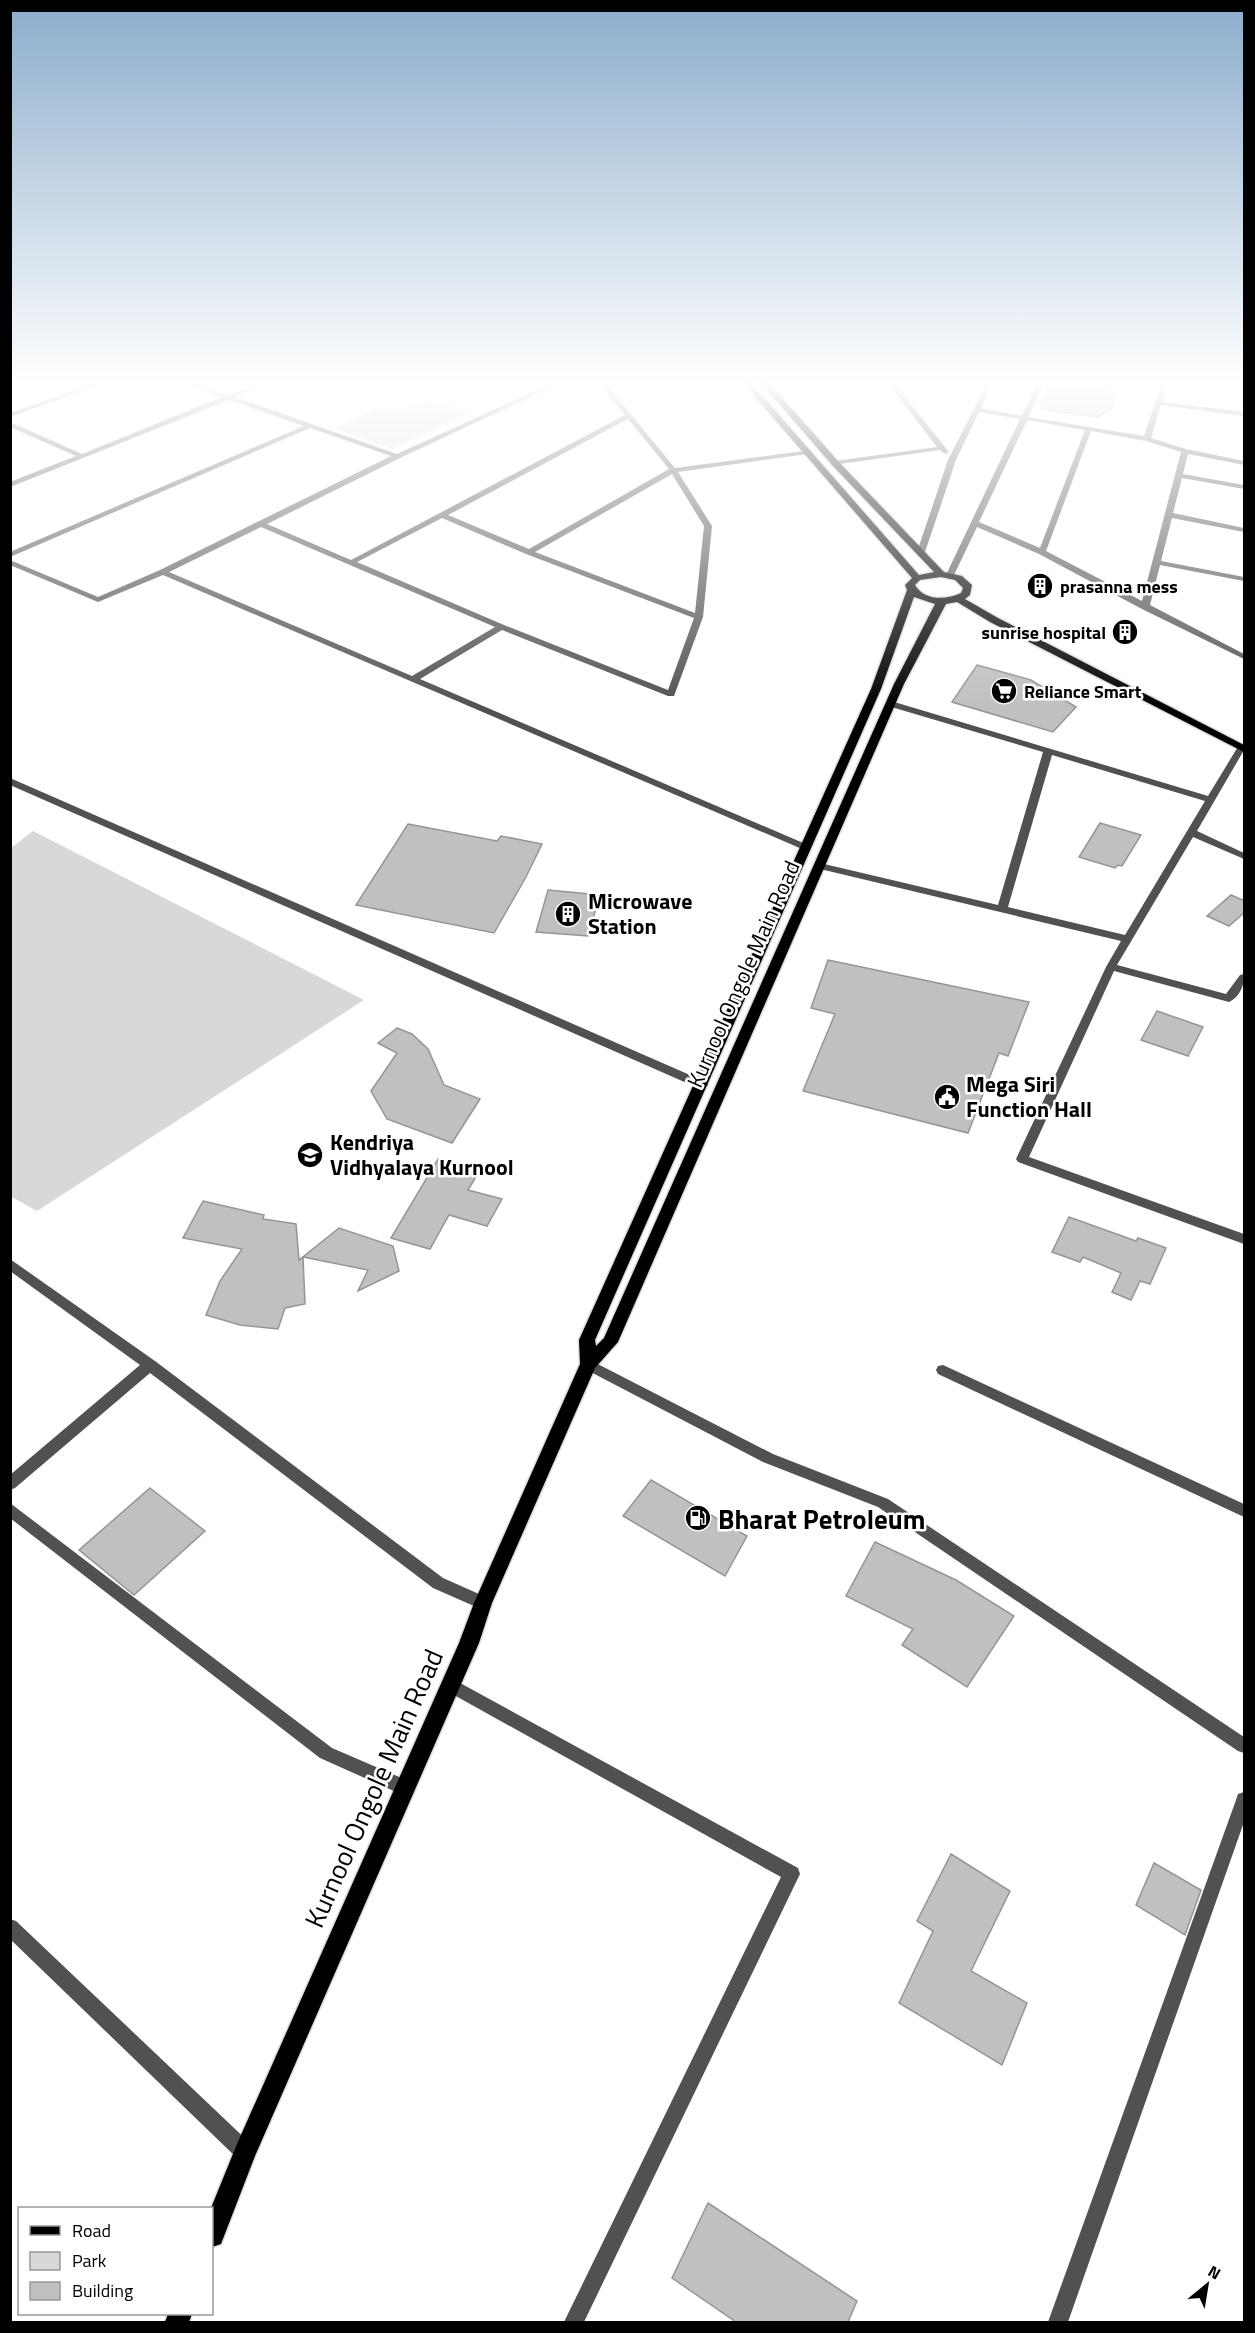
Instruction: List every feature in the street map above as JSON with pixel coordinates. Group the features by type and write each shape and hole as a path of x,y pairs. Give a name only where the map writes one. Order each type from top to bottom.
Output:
{"main road":[{"path":"840,492 923,598 942,601 959,599 965,595 968,586 945,575 863,492"},
{"path":"914,584 945,575"},
{"name":"Kurnool Ongole Main Road","path":"588,1364 587,1340 876,689 914,584"},
{"path":"959,599 994,620 1243,748"},
{"name":"Kurnool Ongole Main Road","path":"213,2232 244,2152 451,1685 483,1603 588,1364 610,1342 891,704 942,601"}],"street":[{"path":"10,555 156,492"},
{"path":"10,562 98,600 163,572 325,492"},
{"path":"352,562 483,492"},
{"path":"529,552 635,492"},
{"path":"261,524 501,627 671,694 699,617 708,526 687,492"},
{"path":"921,552 941,492"},
{"path":"945,575 990,492"},
{"path":"1042,552 1065,492"},
{"path":"1144,607 1174,492"},
{"path":"440,514 529,552 699,617"},
{"path":"1169,515 1245,530"},
{"path":"975,523 1042,552 1144,607 1245,657"},
{"path":"1155,562 1245,579"},
{"path":"163,572 805,847"},
{"path":"413,680 501,627"},
{"path":"891,704 1210,799"},
{"path":"1243,748 1210,799 1111,967 1022,1159 1245,1239"},
{"path":"1002,909 1048,751"},
{"path":"10,781 702,1085"},
{"path":"1191,832 1245,856"},
{"path":"820,866 1127,939"},
{"path":"1111,967 1229,998 1245,977"},
{"path":"10,1264 150,1365 438,1583 483,1603"},
{"path":"588,1364 768,1458 883,1503 1245,1746"},
{"path":"10,1484 150,1365"},
{"path":"943,1370 1245,1511"},
{"path":"10,1509 326,1753 405,1788"},
{"path":"451,1685 792,1874 574,2322"},
{"path":"1058,2322 1245,1800"},
{"path":"10,1927 244,2152"}],"green space":[{"path":"33,831 364,1000 37,1211 10,1196 11,848"}],"building":[{"name":"Reliance Smart","path":"977,665 1031,680 1076,707 1053,732 952,702"},
{"path":"1100,823 1141,835 1122,866 1118,865 1115,868 1079,857"},
{"path":"408,824 497,841 501,836 542,844 494,933 356,905"},
{"name":"Microwave Station","path":"548,890 600,895 588,936 536,932"},
{"path":"1231,895 1245,901 1245,912 1229,926 1207,916"},
{"path":"828,960 1029,1002 1008,1056 999,1053 968,1133 803,1091 835,1014 811,1008"},
{"path":"1157,1011 1203,1027 1188,1056 1141,1040"},
{"path":"397,1028 412,1034 428,1049 444,1085 480,1099 452,1143 387,1119 371,1091 397,1053 378,1043"},
{"path":"438,1159 480,1170 468,1190 502,1199 487,1226 449,1215 430,1249 391,1238"},
{"path":"203,1201 264,1215 263,1219 296,1224 299,1260 339,1228 393,1246 399,1271 358,1291 368,1270 303,1257 305,1304 285,1308 278,1329 240,1325 206,1315 220,1281 242,1249 183,1238"},
{"path":"1069,1217 1136,1241 1138,1238 1166,1248 1150,1284 1140,1281 1131,1300 1112,1292 1121,1273 1083,1257 1080,1262 1052,1252"},
{"path":"651,1480 747,1536 725,1576 623,1516"},
{"path":"150,1488 205,1531 134,1595 79,1550"},
{"path":"875,1542 956,1580 1014,1616 967,1687 902,1645 913,1629 846,1596"},
{"path":"951,1854 1010,1891 971,1971 1027,2003 1002,2065 899,2003 933,1931 917,1921"},
{"path":"1154,1863 1201,1890 1185,1935 1136,1905"},
{"path":"708,2203 857,2301 848,2322 736,2322 672,2278"}],"place":[{"name":"prasanna mess","path":"1040,586"},
{"name":"sunrise hospital","path":"1125,632"},
{"name":"Reliance Smart","path":"1004,691"},
{"name":"Microwave Station","path":"568,914"},
{"name":"Mega Siri Function Hall","path":"947,1097"},
{"name":"Kendriya Vidhyalaya Kurnool","path":"310,1155"},
{"name":"Bharat Petroleum","path":"698,1518"}]}
